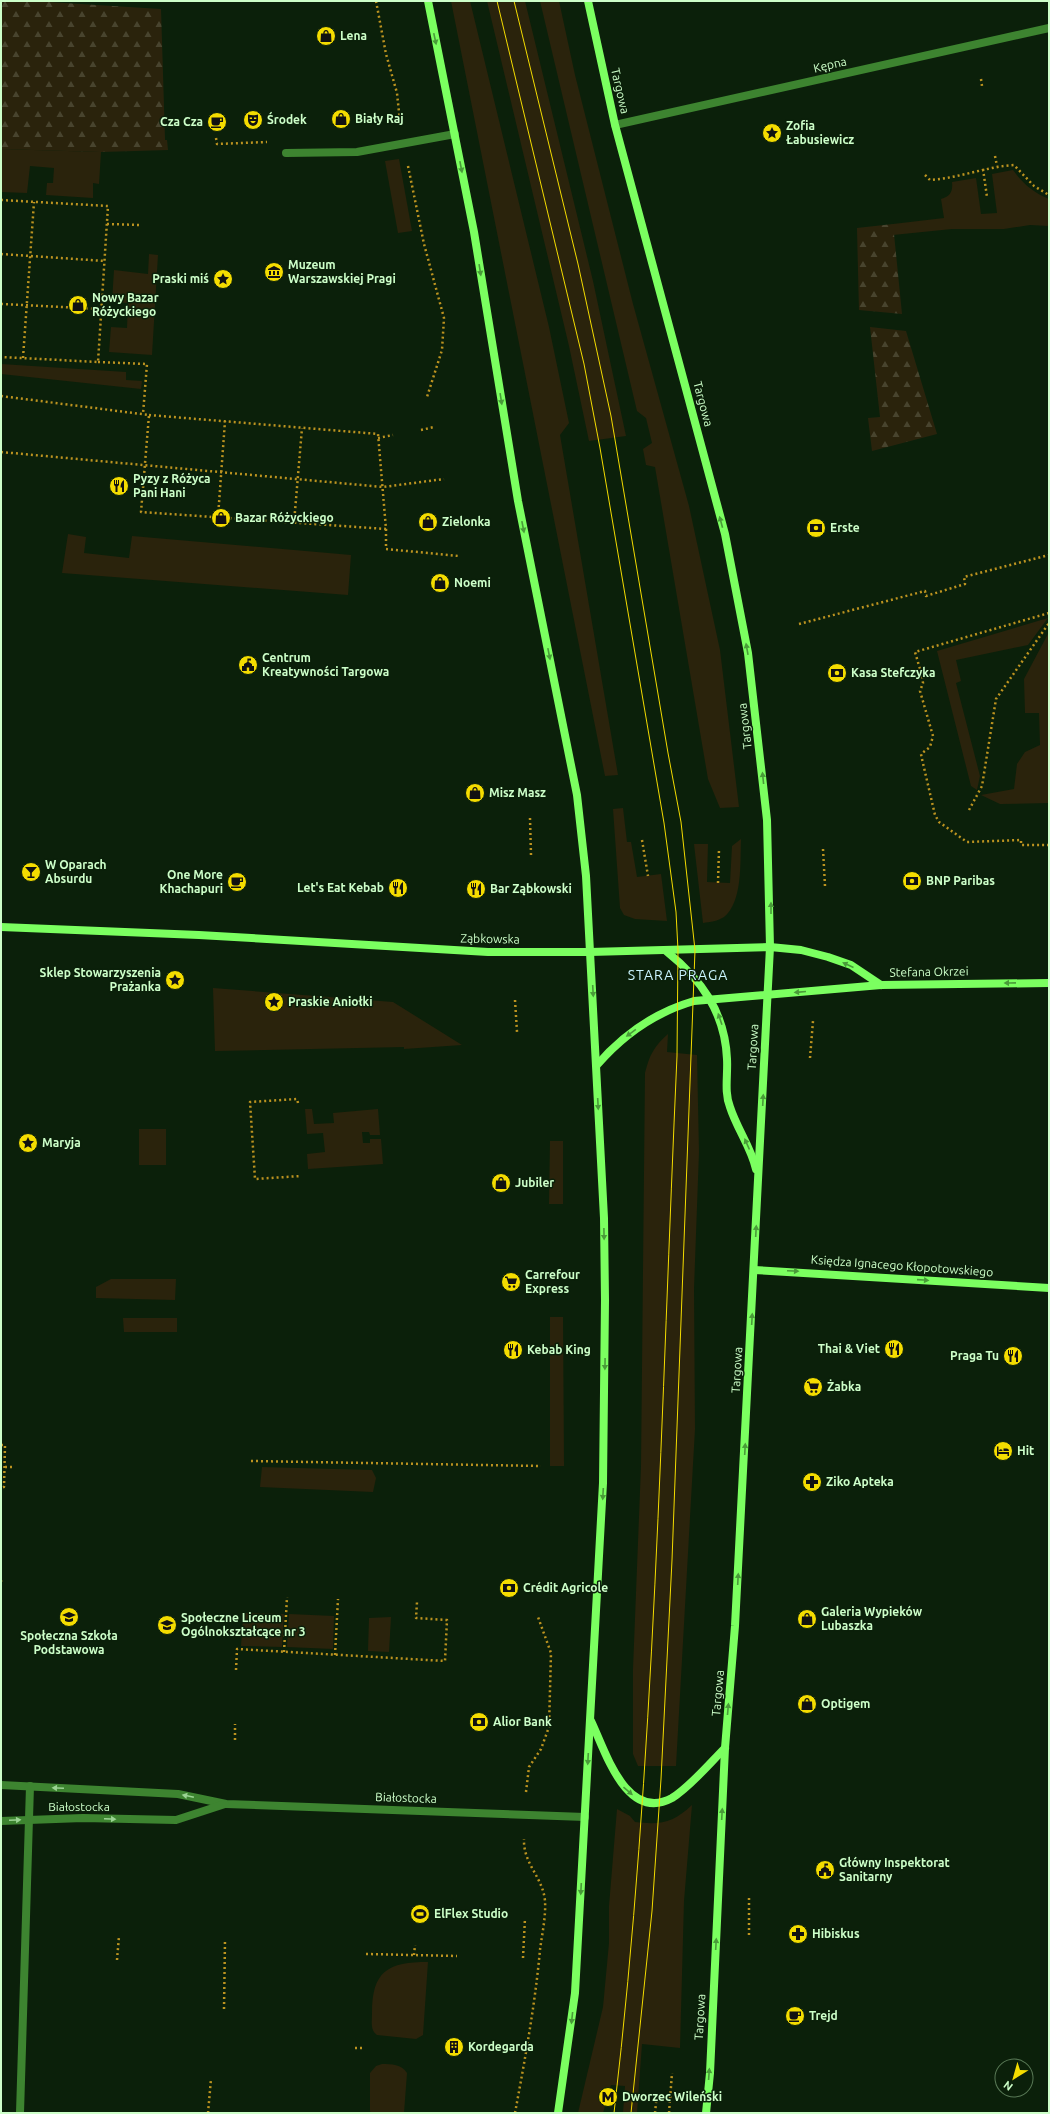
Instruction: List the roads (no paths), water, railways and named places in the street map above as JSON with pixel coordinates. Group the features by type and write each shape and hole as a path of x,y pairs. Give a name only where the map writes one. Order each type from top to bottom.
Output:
{"main road":[{"path":"428,1 474,232 518,501 577,795 586,876 604,1218 605,1300 603,1483 575,1993 558,2113"},
{"name":"Targowa","path":"588,1 615,125 724,534 748,653 768,820 770,947 768,994 736,1626 725,1748 710,2073 706,2113"},
{"name":"Ząbkowska","path":"1,927 209,936 488,952 666,951 770,947"},
{"name":"Stefana Okrzei","path":"770,947 801,950 828,957 851,965 881,985 1049,983"},
{"path":"666,951 695,978 710,999 721,1023 726,1043 727,1092 730,1107 754,1160 759,1181"},
{"path":"596,1065 622,1040 650,1020 678,1006 710,999 881,985"},
{"name":"Księdza Ignacego Kłopotowskiego","path":"754,1270 1049,1288"},
{"path":"590,1720 620,1783 628,1792 647,1802 660,1802 672,1798 725,1748"}],"street":[{"name":"Kępna","path":"615,125 1049,28"},
{"path":"286,153 357,152 455,134"},
{"name":"Białostocka","path":"1,1785 178,1794 226,1804 585,1817"},
{"path":"20,2113 30,1786"},
{"name":"Białostocka","path":"1,1821 83,1818 176,1820 226,1804"}],"tram line":[{"path":"497,1 584,364 600,448 664,823 676,912 678,950 677,1056 655,1585 639,1849 628,1981 614,2113"},
{"path":"514,1 578,264 611,416 681,822 695,950 672,1560 661,1779 652,1911 631,2113"}],"place":[{"name":"Lena","path":"326,36"},
{"name":"Biały Raj","path":"341,119"},
{"name":"Środek","path":"253,120"},
{"name":"Cza Cza","path":"217,122"},
{"name":"Zofia Łabusiewicz","path":"772,133"},
{"name":"Muzeum Warszawskiej Pragi","path":"274,272"},
{"name":"Praski miś","path":"223,279"},
{"name":"Nowy Bazar Różyckiego","path":"78,305"},
{"name":"Pyzy z Różyca Pani Hani","path":"119,486"},
{"name":"Bazar Różyckiego","path":"221,518"},
{"name":"Zielonka","path":"428,522"},
{"name":"Erste","path":"816,528"},
{"name":"Noemi","path":"440,583"},
{"name":"Centrum Kreatywności Targowa","path":"248,665"},
{"name":"Kasa Stefczyka","path":"837,673"},
{"name":"Misz Masz","path":"475,793"},
{"name":"W Oparach Absurdu","path":"31,872"},
{"name":"BNP Paribas","path":"912,881"},
{"name":"One More Khachapuri","path":"237,882"},
{"name":"Let's Eat Kebab","path":"398,888"},
{"name":"Bar Ząbkowski","path":"476,889"},
{"name":"Sklep Stowarzyszenia Prażanka","path":"175,980"},
{"name":"Praskie Aniołki","path":"274,1002"},
{"name":"Maryja","path":"28,1143"},
{"name":"Jubiler","path":"501,1183"},
{"name":"Carrefour Express","path":"511,1282"},
{"name":"Thai & Viet","path":"894,1349"},
{"name":"Kebab King","path":"513,1350"},
{"name":"Praga Tu","path":"1013,1356"},
{"name":"Żabka","path":"813,1387"},
{"name":"Hit","path":"1003,1451"},
{"name":"Ziko Apteka","path":"812,1482"},
{"name":"Crédit Agricole","path":"509,1588"},
{"name":"Społeczna Szkoła Podstawowa","path":"69,1617"},
{"name":"Galeria Wypieków Lubaszka","path":"807,1619"},
{"name":"Społeczne Liceum Ogólnokształcące nr 3","path":"167,1625"},
{"name":"Optigem","path":"807,1704"},
{"name":"Alior Bank","path":"479,1722"},
{"name":"Główny Inspektorat Sanitarny","path":"825,1870"},
{"name":"ElFlex Studio","path":"420,1914"},
{"name":"Hibiskus","path":"798,1934"},
{"name":"Trejd","path":"795,2016"},
{"name":"Kordegarda","path":"454,2047"},
{"name":"Dworzec Wileński","path":"608,2097"}],"district":[{"name":"STARA PRAGA","path":"678,975"}]}
